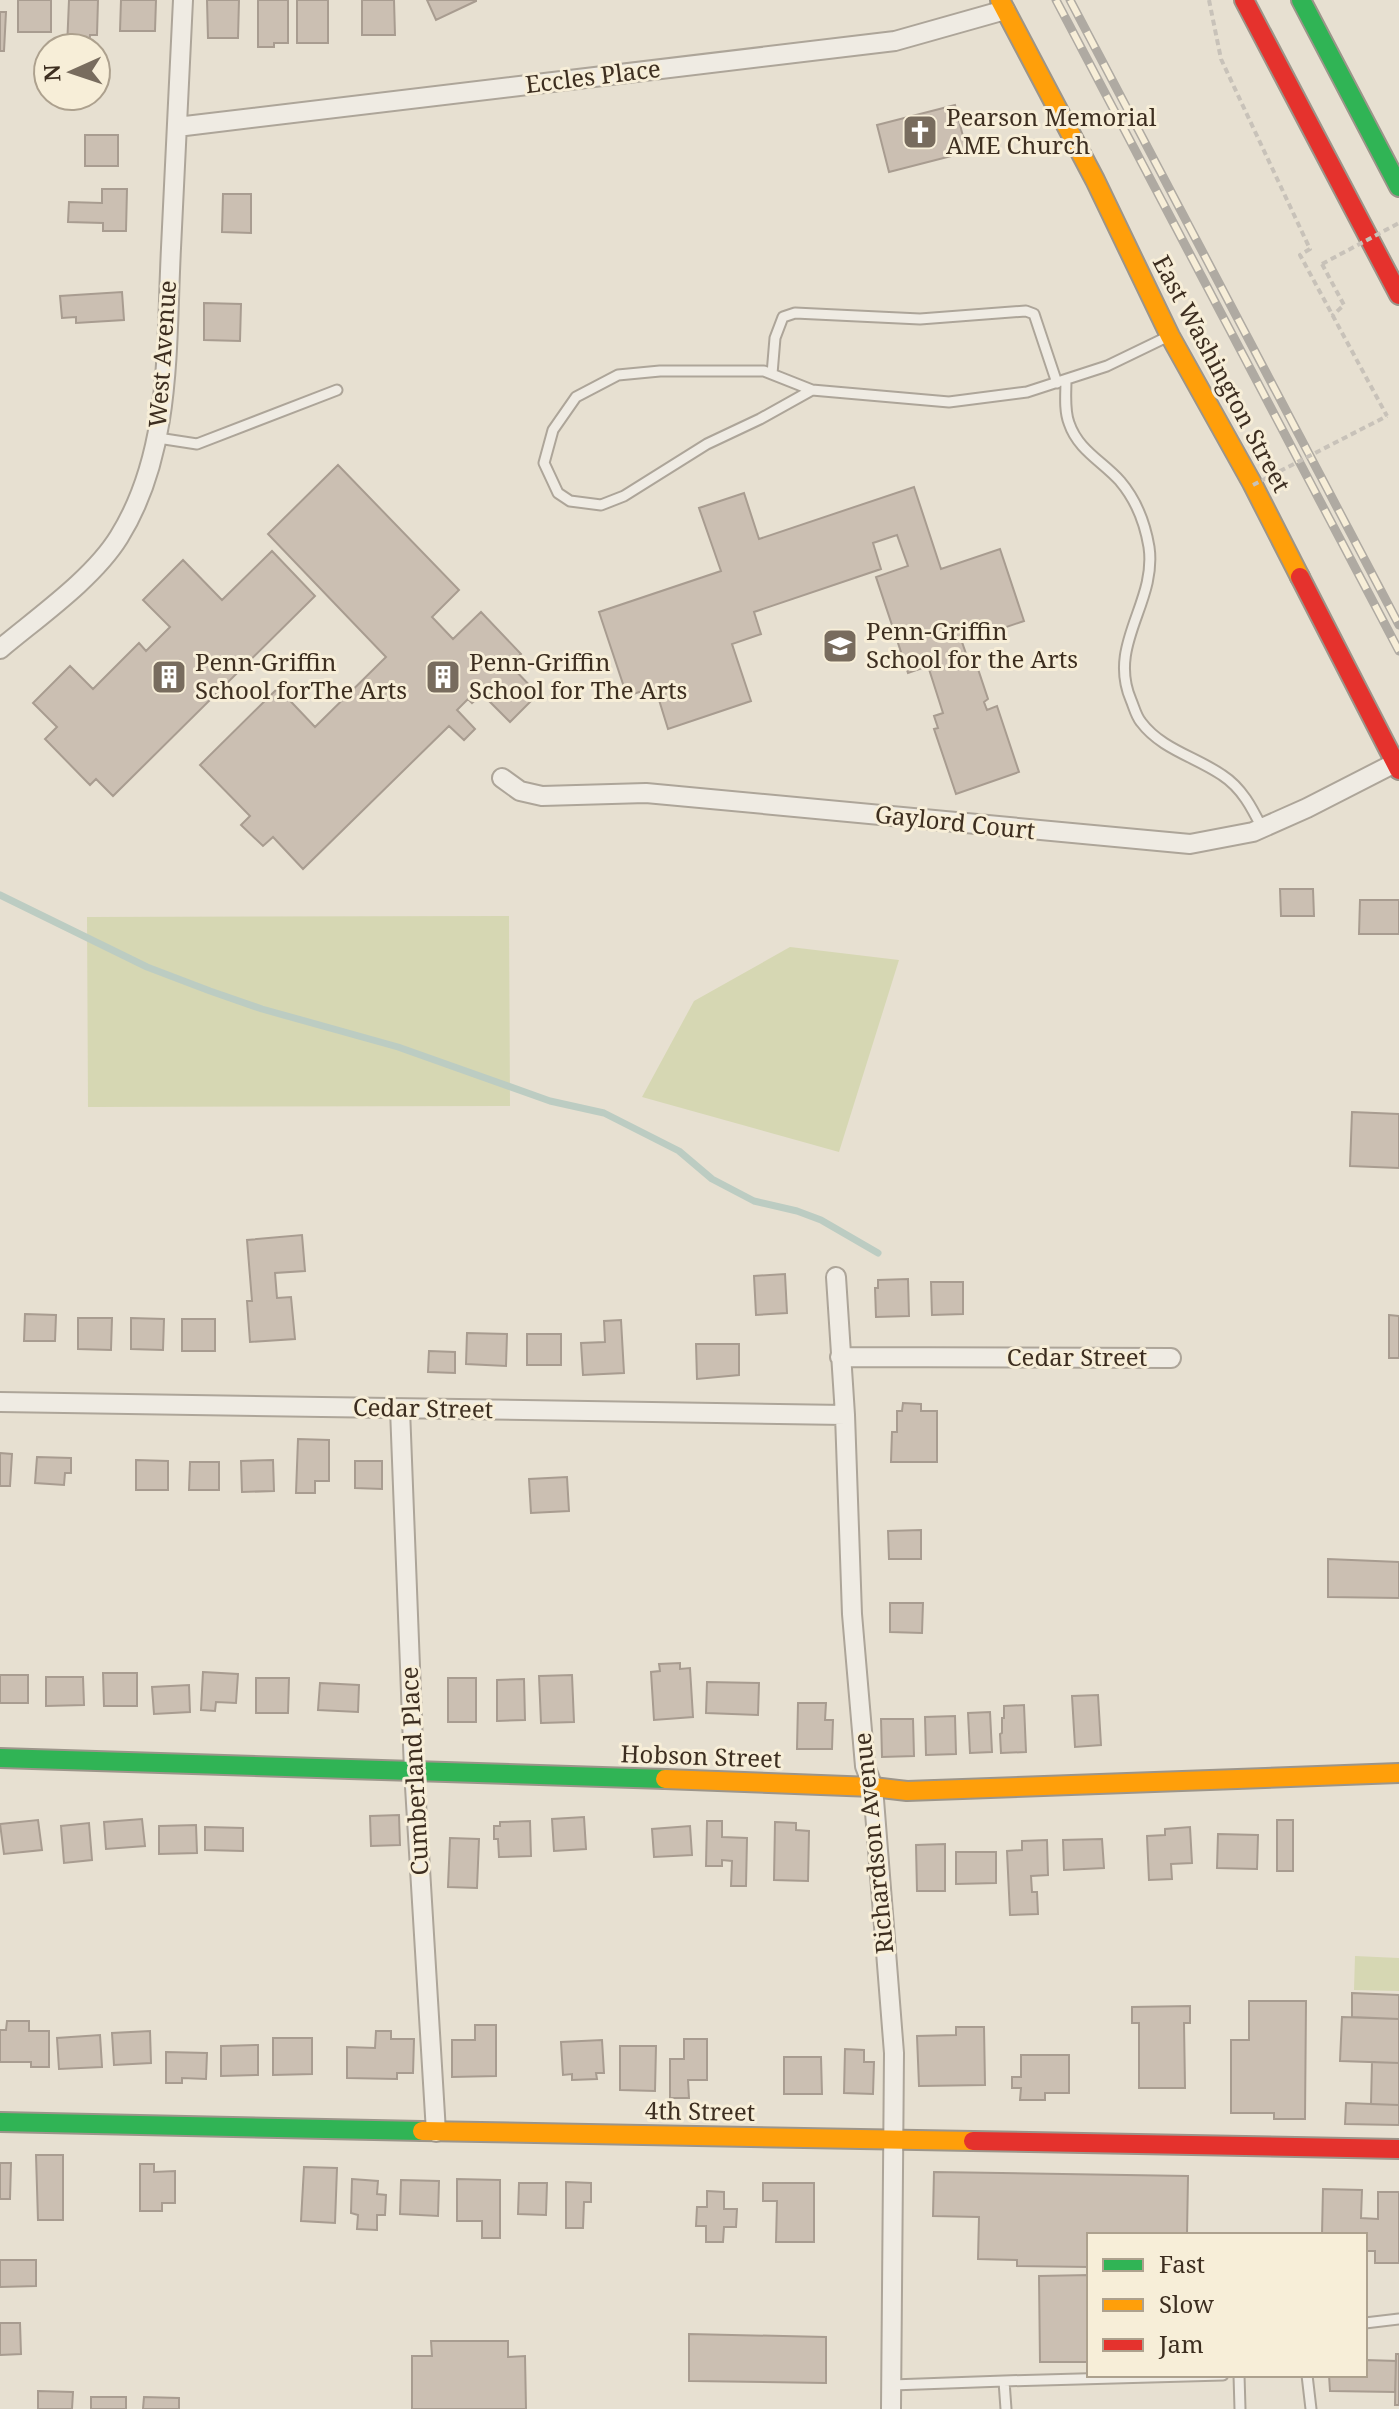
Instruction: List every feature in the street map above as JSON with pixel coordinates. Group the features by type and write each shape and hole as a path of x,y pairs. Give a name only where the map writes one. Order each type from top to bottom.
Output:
{"street":[{"name":"West Avenue","path":"0,649 101,563 119,538 143,493 158,438 166,350 183,0"},
{"path":"1244,0 1399,295"},
{"path":"1301,0 1399,187"},
{"name":"Eccles Place","path":"177,127 895,41 1003,5"},
{"name":"East Washington Street","path":"1003,5 1095,180 1170,336 1253,485 1397,767"},
{"name":"Gaylord Court","path":"502,778 520,791 542,796 646,793 1190,844 1262,828 1397,767"},
{"name":"Richardson Avenue","path":"836,1277 845,1415 852,1614 865,1766 873,1787 894,2053 891,2409"},
{"name":"Cedar Street","path":"840,1357 1171,1358"},
{"name":"Cedar Street","path":"0,1402 845,1415"},
{"name":"Cumberland Place","path":"400,1409 414,1770 436,2132"},
{"name":"Hobson Street","path":"0,1758 414,1770 873,1787 907,1791 1399,1773"},
{"name":"4th Street","path":"0,2122 1399,2149"}],"lane":[{"path":"772,374 775,338 783,317 795,313 920,319 1026,311 1034,314 1062,382 1067,419 1074,435 1090,456 1119,480 1136,504 1146,527 1151,564 1147,592 1122,662 1127,691 1140,722 1187,758 1222,774 1240,791 1262,828"},
{"path":"812,390 707,444 624,496 601,505 570,501 558,493 544,463 553,430 576,397 618,375 660,371 764,371 812,390 949,402 1027,392 1062,382 1107,366 1170,336"},
{"path":"158,438 197,444 337,390"},
{"path":"1367,2323 1399,2319"},
{"path":"891,2385 1150,2377"},
{"path":"1239,2377 1240,2409"},
{"path":"1307,2377 1311,2409"},
{"path":"1004,2381 1006,2409"}],"path":[{"path":"1209,0 1221,59 1310,249 1300,255 1387,416 1253,485"},
{"path":"1332,316 1344,305 1322,264 1399,223"}],"green space":[{"path":"509,916 510,1106 88,1107 87,917"},
{"path":"790,947 899,960 839,1152 642,1097 694,1001"},
{"path":"1355,1956 1399,1958 1399,1991 1354,1990"}],"building":[{"path":"18,0 51,0 51,32 18,32"},
{"path":"69,0 98,0 97,32 68,32"},
{"path":"121,0 156,0 155,31 120,31"},
{"path":"207,0 239,0 238,38 208,38"},
{"path":"258,0 288,0 288,43 258,47"},
{"path":"297,0 328,0 328,43 297,43"},
{"path":"362,0 394,0 395,35 362,35"},
{"path":"427,0 476,0 476,1 436,20"},
{"path":"0,12 6,12 4,51 0,51"},
{"path":"955,105 967,152 889,172 877,125"},
{"path":"85,135 118,135 118,166 85,166"},
{"path":"102,189 127,189 126,231 103,231 103,223 68,222 69,202 102,203"},
{"path":"223,194 251,194 251,233 222,232"},
{"path":"122,292 124,320 76,323 76,317 62,318 60,296"},
{"path":"204,303 241,304 240,341 204,340"},
{"name":"Penn-Griffin School for The Arts","path":"338,465 459,590 432,617 453,639 481,612 521,654 510,665 538,694 510,722 482,694 472,703 468,699 457,710 475,729 464,740 449,726 303,869 273,837 263,846 241,825 250,816 200,765 278,688 315,727 386,657 268,534"},
{"path":"914,487 941,569 1000,549 1024,621 962,642 971,668 977,666 988,699 984,702 987,710 997,706 1019,772 956,794 934,729 938,728 934,716 943,713 928,666 908,673 876,577 908,566 897,535 873,543 881,569 754,612 761,634 732,644 751,701 668,729 655,687 627,696 599,612 721,571 699,508 744,493 759,539"},
{"name":"Penn-Griffin School forThe Arts","path":"272,551 315,596 113,796 96,779 90,785 45,739 57,727 33,703 70,666 93,689 139,643 146,651 170,627 143,600 183,560 222,600"},
{"path":"1280,889 1313,889 1314,916 1281,916"},
{"path":"1360,900 1399,900 1399,934 1359,934"},
{"path":"1352,1112 1399,1114 1399,1168 1350,1166"},
{"path":"302,1235 305,1271 275,1273 277,1298 291,1297 295,1339 250,1342 247,1301 252,1301 247,1240"},
{"path":"785,1274 787,1313 756,1315 754,1276"},
{"path":"908,1279 909,1316 876,1317 875,1288 878,1288 878,1280"},
{"path":"931,1282 963,1282 963,1314 932,1315"},
{"path":"25,1314 56,1315 55,1341 24,1341"},
{"path":"1389,1315 1399,1316 1399,1358 1389,1358"},
{"path":"78,1318 112,1318 111,1350 78,1349"},
{"path":"131,1318 164,1319 163,1350 131,1349"},
{"path":"182,1319 215,1319 215,1351 182,1351"},
{"path":"621,1320 624,1373 583,1375 581,1343 605,1342 604,1321"},
{"path":"467,1333 507,1334 506,1366 466,1364"},
{"path":"527,1334 561,1334 561,1365 527,1365"},
{"path":"696,1344 739,1344 739,1375 697,1379"},
{"path":"429,1351 455,1352 455,1373 428,1372"},
{"path":"903,1403 921,1404 921,1411 937,1411 937,1462 891,1462 892,1432 897,1432 897,1411 902,1411"},
{"path":"298,1439 329,1440 329,1481 315,1481 315,1493 296,1493"},
{"path":"0,1453 12,1454 10,1486 0,1486"},
{"path":"37,1457 71,1458 71,1473 65,1473 64,1485 35,1483"},
{"path":"136,1460 168,1461 168,1490 136,1490"},
{"path":"273,1460 274,1491 242,1492 241,1461"},
{"path":"355,1461 382,1461 382,1489 355,1488"},
{"path":"190,1462 219,1462 219,1490 189,1490"},
{"path":"567,1477 569,1511 531,1513 529,1479"},
{"path":"921,1530 921,1559 889,1559 888,1531"},
{"path":"1328,1559 1399,1562 1399,1598 1328,1597"},
{"path":"890,1603 923,1603 922,1633 890,1632"},
{"path":"680,1663 680,1669 690,1668 693,1717 654,1720 651,1672 660,1671 659,1664"},
{"path":"203,1672 238,1674 236,1703 216,1702 215,1711 201,1710"},
{"path":"103,1673 137,1673 137,1706 104,1706"},
{"path":"0,1675 28,1675 28,1703 0,1703"},
{"path":"572,1675 574,1722 541,1723 539,1676"},
{"path":"46,1677 83,1677 84,1705 46,1706"},
{"path":"256,1678 289,1678 288,1713 256,1713"},
{"path":"448,1678 476,1678 476,1722 448,1722"},
{"path":"524,1679 525,1720 497,1721 497,1680"},
{"path":"707,1682 759,1683 758,1715 706,1713"},
{"path":"320,1683 359,1685 358,1712 318,1710"},
{"path":"189,1685 190,1712 154,1714 152,1687"},
{"path":"1098,1695 1101,1745 1075,1747 1072,1696"},
{"path":"798,1703 826,1703 825,1720 833,1720 832,1749 797,1749"},
{"path":"1024,1705 1026,1752 1001,1753 1004,1706"},
{"path":"990,1712 992,1752 970,1753 968,1713"},
{"path":"955,1716 956,1754 926,1755 925,1717"},
{"path":"881,1719 913,1719 914,1756 882,1757"},
{"path":"399,1815 400,1845 371,1846 370,1816"},
{"path":"584,1817 586,1849 554,1851 552,1819"},
{"path":"142,1819 145,1846 106,1849 104,1822"},
{"path":"38,1820 42,1850 4,1854 0,1824"},
{"path":"1277,1820 1293,1820 1293,1871 1277,1871"},
{"path":"530,1821 531,1856 499,1857 494,1826 500,1826 500,1822"},
{"path":"707,1821 722,1821 722,1837 747,1838 746,1886 731,1886 732,1861 722,1860 722,1866 706,1866"},
{"path":"775,1822 796,1823 796,1830 809,1831 808,1881 774,1880"},
{"path":"89,1823 92,1860 64,1863 61,1826"},
{"path":"196,1825 197,1853 159,1854 159,1826"},
{"path":"690,1826 692,1855 654,1857 652,1829"},
{"path":"205,1827 243,1828 243,1851 205,1850"},
{"path":"1190,1827 1192,1863 1171,1864 1172,1879 1149,1880 1147,1836 1165,1835 1165,1829"},
{"path":"1218,1834 1258,1835 1257,1869 1217,1868"},
{"path":"450,1838 479,1839 477,1888 448,1887"},
{"path":"1102,1839 1104,1868 1064,1870 1063,1840"},
{"path":"1047,1840 1048,1875 1031,1876 1032,1892 1037,1892 1038,1914 1010,1915 1007,1851 1022,1850 1022,1841"},
{"path":"945,1844 945,1891 917,1891 916,1845"},
{"path":"956,1852 996,1852 996,1883 956,1884"},
{"path":"1352,1993 1399,1995 1399,2019 1352,2017"},
{"path":"1249,2001 1306,2001 1305,2119 1274,2119 1274,2113 1231,2113 1231,2040 1249,2040"},
{"path":"1190,2006 1190,2023 1184,2023 1185,2088 1139,2088 1139,2023 1132,2023 1132,2007"},
{"path":"1342,2017 1399,2019 1399,2063 1340,2061"},
{"path":"7,2021 29,2021 29,2031 49,2031 49,2067 31,2067 31,2062 0,2062 0,2030 6,2030"},
{"path":"475,2025 496,2025 496,2076 452,2077 452,2040 475,2040"},
{"path":"956,2027 984,2027 985,2085 919,2086 917,2036 956,2035"},
{"path":"150,2031 151,2063 114,2065 112,2033"},
{"path":"376,2031 391,2031 391,2039 414,2039 413,2073 397,2073 397,2079 347,2078 347,2047 375,2048"},
{"path":"100,2035 102,2067 59,2069 57,2038"},
{"path":"273,2038 312,2038 312,2074 273,2075"},
{"path":"684,2039 707,2039 707,2080 688,2080 689,2098 670,2098 670,2059 684,2059"},
{"path":"602,2040 604,2073 596,2073 597,2079 572,2080 572,2074 563,2075 561,2042"},
{"path":"258,2045 258,2075 221,2076 221,2046"},
{"path":"620,2046 656,2046 655,2091 620,2090"},
{"path":"845,2049 864,2050 864,2062 874,2062 873,2094 844,2093"},
{"path":"166,2052 207,2053 206,2079 182,2078 182,2083 166,2083"},
{"path":"1021,2055 1069,2055 1069,2093 1045,2093 1045,2100 1020,2100 1021,2088 1012,2088 1012,2077 1021,2077"},
{"path":"784,2057 821,2057 822,2094 784,2094"},
{"path":"1372,2062 1399,2063 1399,2105 1371,2104"},
{"path":"1346,2103 1399,2105 1399,2125 1345,2124"},
{"path":"36,2155 63,2155 63,2220 38,2220"},
{"path":"0,2163 11,2163 10,2199 0,2199"},
{"path":"140,2164 154,2164 154,2172 175,2171 175,2203 162,2203 162,2211 140,2211"},
{"path":"304,2167 337,2168 335,2223 301,2221"},
{"path":"934,2172 1188,2176 1187,2233 1087,2233 1087,2267 1017,2266 1017,2260 978,2259 979,2217 933,2216"},
{"path":"352,2179 378,2181 377,2194 386,2195 385,2215 377,2215 377,2230 357,2229 358,2215 351,2213"},
{"path":"457,2179 500,2180 500,2238 482,2238 482,2221 457,2221"},
{"path":"401,2180 439,2181 438,2216 400,2214"},
{"path":"566,2182 591,2183 591,2202 584,2202 583,2228 566,2228"},
{"path":"519,2183 547,2183 546,2215 518,2214"},
{"path":"763,2183 814,2183 814,2242 776,2242 777,2201 763,2201"},
{"path":"1323,2189 1362,2190 1361,2218 1378,2219 1378,2192 1399,2192 1399,2263 1375,2263 1375,2251 1367,2251 1367,2233 1322,2233"},
{"path":"707,2191 724,2192 724,2209 737,2209 736,2227 724,2227 723,2242 706,2242 706,2226 696,2226 697,2207 707,2207"},
{"path":"0,2260 36,2260 36,2286 0,2287"},
{"path":"1087,2275 1087,2362 1040,2362 1039,2276"},
{"path":"0,2323 20,2323 21,2354 0,2355"},
{"path":"689,2334 826,2337 826,2383 689,2381"},
{"path":"431,2341 508,2341 508,2357 525,2356 526,2409 412,2409 412,2356 432,2356"},
{"path":"1396,2354 1399,2354 1399,2405 1395,2405"},
{"path":"1367,2360 1396,2361 1395,2392 1330,2391 1329,2377 1367,2377"},
{"path":"38,2391 73,2392 72,2409 38,2409"},
{"path":"91,2397 126,2397 126,2409 91,2409"},
{"path":"144,2397 179,2398 179,2409 143,2409"}],"waterway":[{"path":"0,895 147,967 210,991 262,1009 398,1047 550,1101 604,1113 679,1151 712,1179 754,1201 821,1220 878,1253"}],"railway":[{"path":"1056,0 1399,651"},
{"path":"1070,0 1399,625"}],"traffic: fast":[{"path":"1301,0 1399,187"},
{"path":"0,1758 665,1779"},
{"path":"0,2122 422,2131"}],"traffic: slow":[{"path":"1000,0 1095,180 1170,336 1300,577"},
{"path":"665,1779 907,1791 1399,1773"},
{"path":"422,2131 973,2141"}],"traffic: jam":[{"path":"1244,0 1399,295"},
{"path":"1300,577 1399,770"},
{"path":"973,2141 1399,2149"}],"place":[{"name":"Pearson Memorial AME Church","path":"920,132"},
{"name":"Penn-Griffin School for the Arts","path":"840,646"},
{"name":"Penn-Griffin School forThe Arts","path":"169,677"},
{"name":"Penn-Griffin School for The Arts","path":"443,677"}]}
